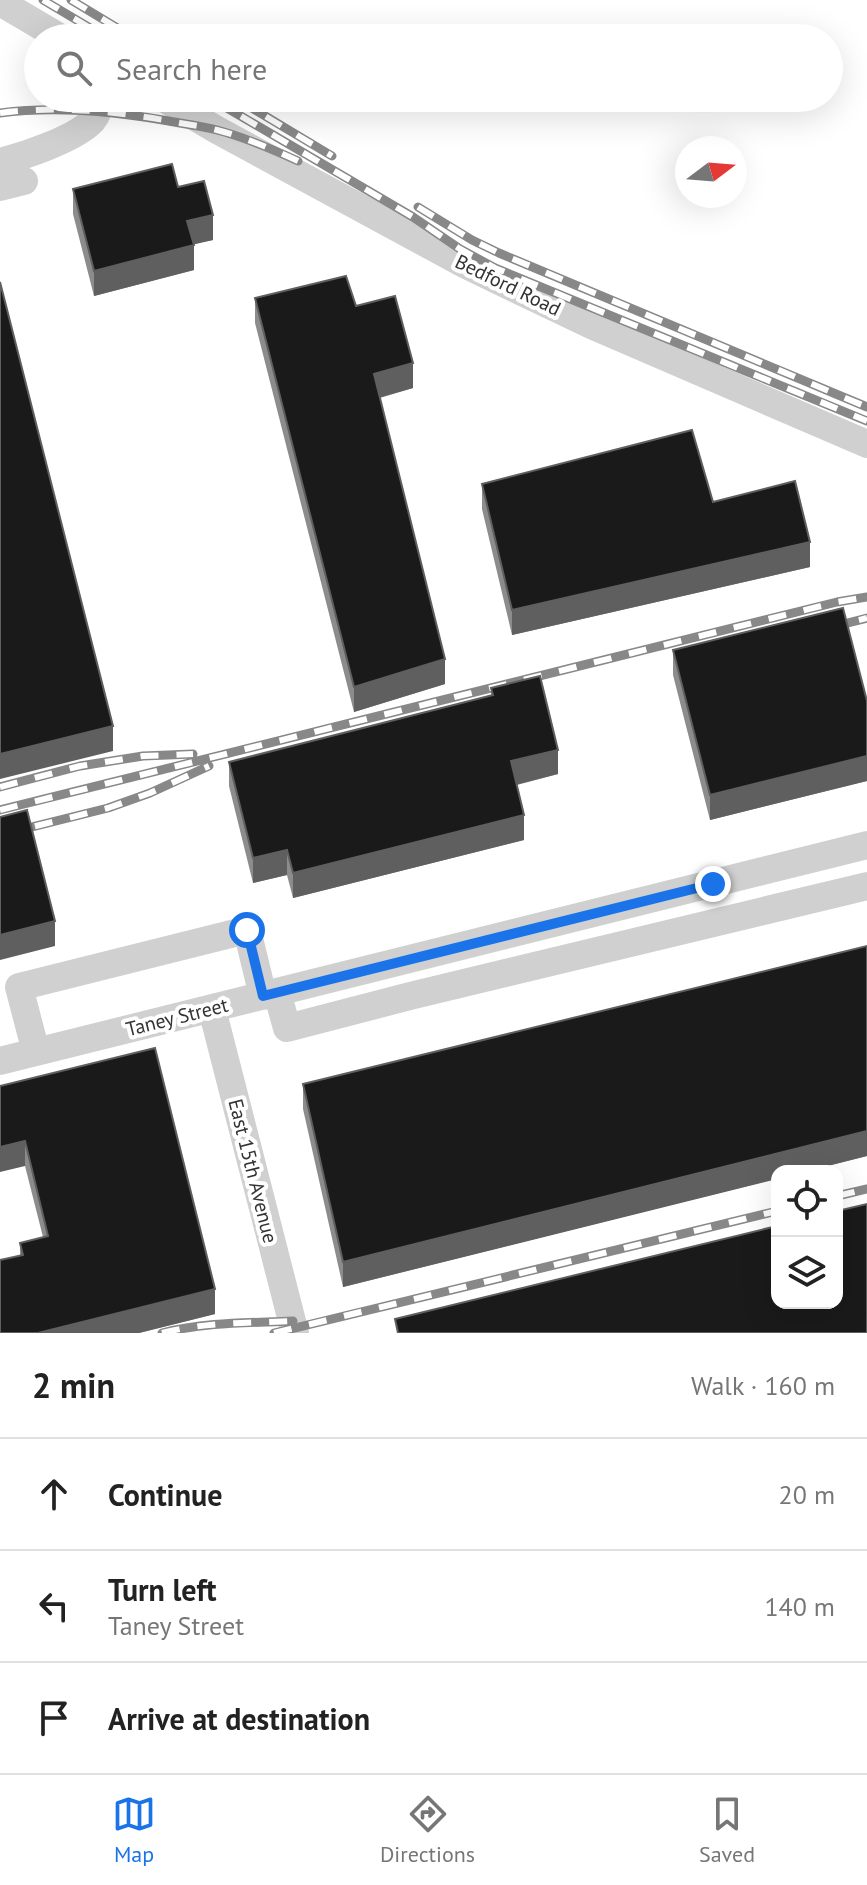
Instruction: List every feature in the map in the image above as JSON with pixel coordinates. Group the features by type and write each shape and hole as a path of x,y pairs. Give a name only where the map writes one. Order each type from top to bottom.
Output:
{"street":[{"path":"0,2 37,24"},
{"path":"0,162 76,132 92,120 96,112"},
{"name":"Bedford Road","path":"187,112 466,265 591,325 867,444"},
{"path":"36,1052 19,987 247,930 270,994 287,1028 859,887 852,849"},
{"name":"Taney Street","path":"0,1061 852,849"},
{"path":"790,865 800,902"},
{"path":"750,875 759,912"},
{"path":"713,884 722,921"},
{"path":"665,896 675,932"},
{"path":"567,921 576,957"},
{"path":"539,928 548,963"},
{"path":"506,936 514,972"},
{"path":"401,961 410,996"},
{"path":"365,970 374,1006"},
{"name":"East 15th Avenue","path":"212,1009 295,1333"}],"building":[{"path":"172,164 178,187 204,181 213,215 187,221 194,245 94,271 73,189"},
{"path":"346,276 356,306 395,296 413,363 374,374 445,659 354,687 255,298"},
{"path":"0,282 113,726 0,754"},
{"path":"692,430 713,502 795,481 810,542 512,610 482,484"},
{"path":"843,608 867,701 867,756 710,795 673,650"},
{"path":"540,676 558,750 511,761 524,815 293,873 287,850 253,858 229,762 493,695 491,688"},
{"path":"27,810 55,921 0,935 0,817"},
{"path":"867,946 867,1131 343,1262 303,1084"},
{"path":"155,1048 215,1289 38,1333 0,1333 0,1260 23,1255 20,1243 48,1236 25,1141 0,1147 0,1086"},
{"path":"867,1204 867,1333 398,1333 395,1319 771,1227 771,1309 843,1309 843,1210"}],"railway":[{"path":"43,0 83,24"},
{"path":"71,0 111,24"},
{"path":"0,113 24,111"},
{"path":"98,112 208,128 298,161"},
{"path":"234,112 495,268 867,421"},
{"path":"258,112 332,156"},
{"path":"418,207 499,253 867,407"},
{"path":"0,810 867,597"},
{"path":"824,629 867,618"},
{"path":"0,787 80,766 143,756 193,754"},
{"path":"0,835 108,808 209,766"},
{"path":"843,1195 867,1189"},
{"path":"274,1333 771,1212"},
{"path":"162,1333 211,1325 293,1321"}],"route":[{"path":"247,930 263,996 713,884"}]}
